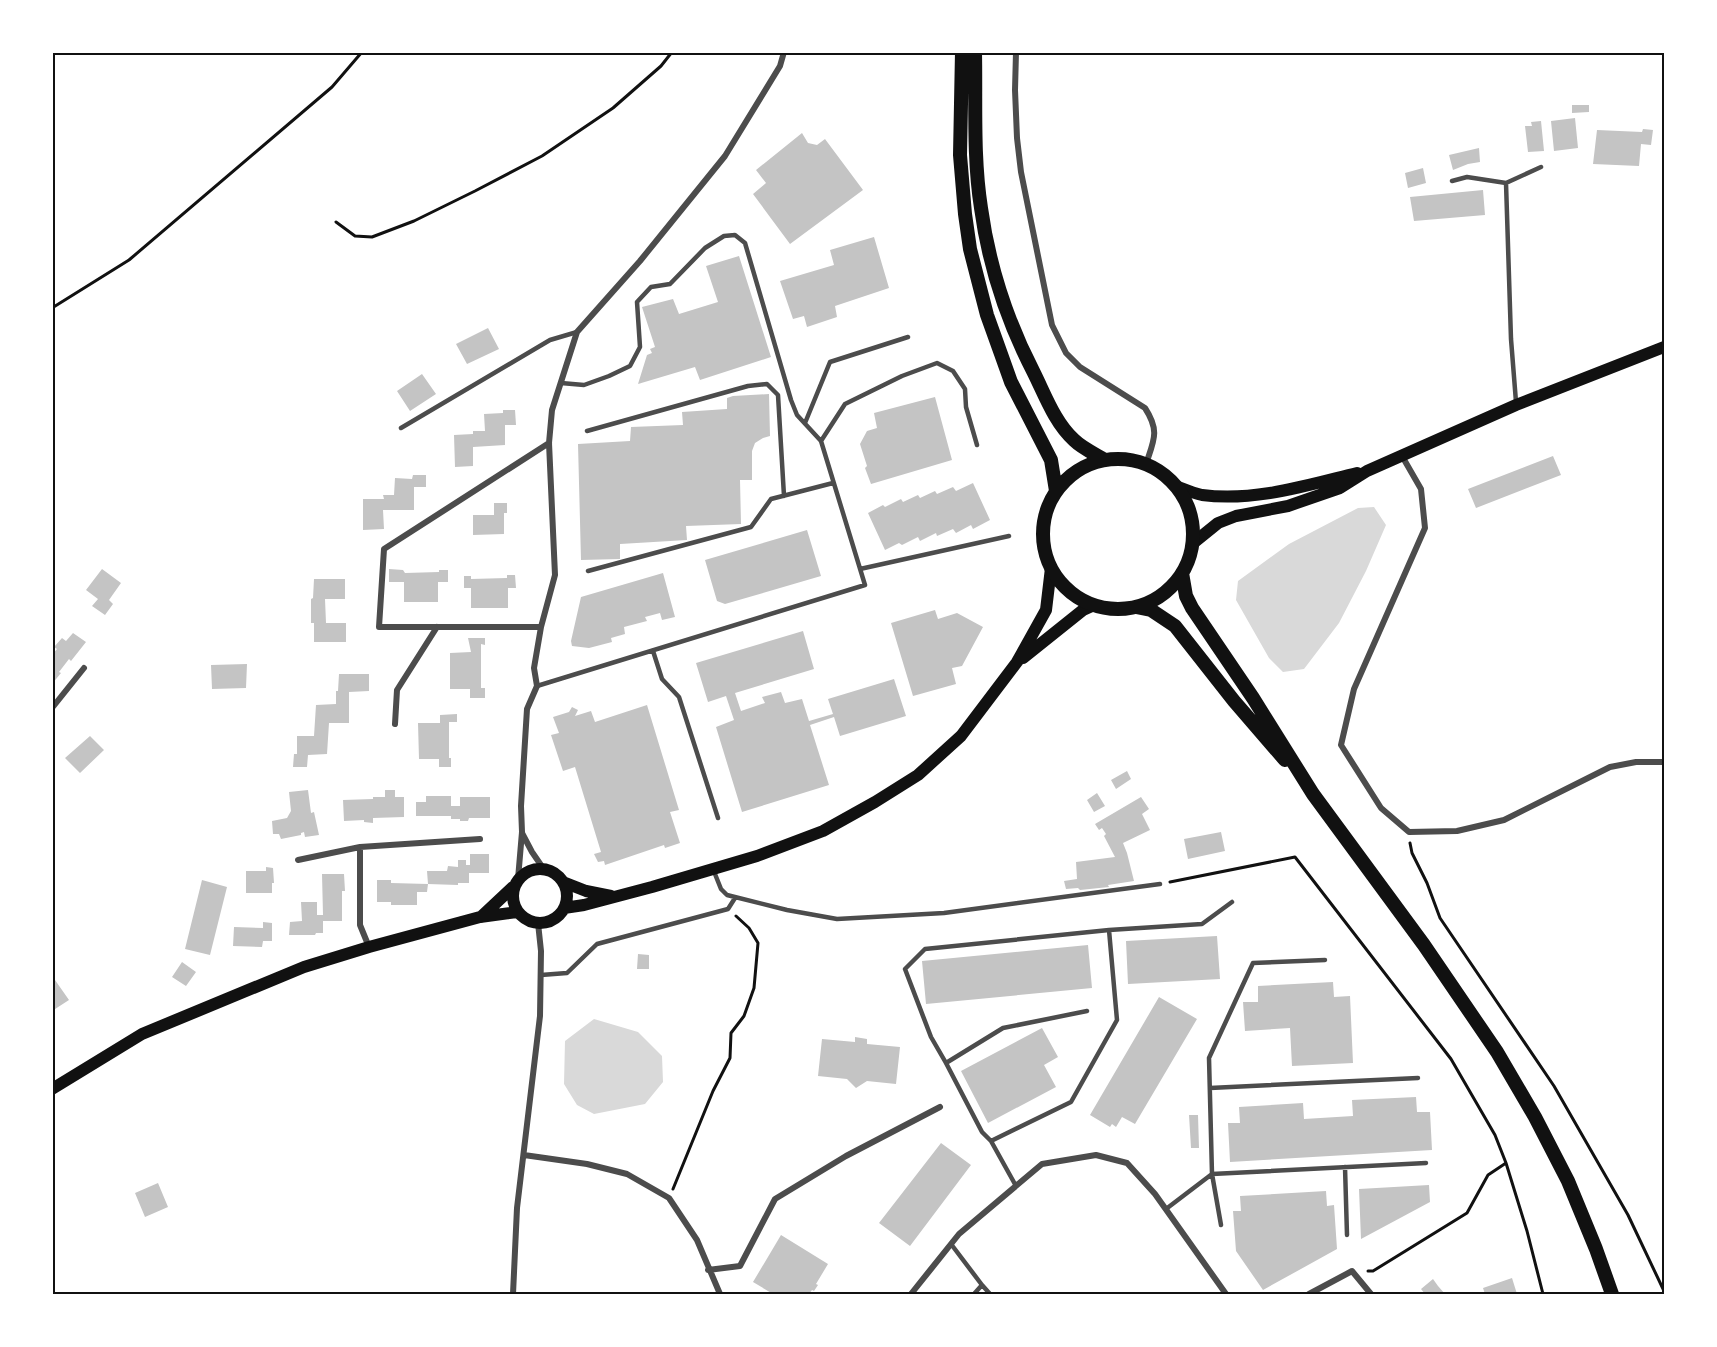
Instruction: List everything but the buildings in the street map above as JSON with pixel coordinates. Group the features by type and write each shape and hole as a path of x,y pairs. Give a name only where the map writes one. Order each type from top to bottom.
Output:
{"main road":[{"path":"962,52 960,155 970,249 987,315 1011,382 1051,460 1056,491"},
{"path":"975,52 976,152 980,207 998,286 1009,320 1027,360 1061,424 1074,440 1105,460"},
{"path":"1192,544 1218,523 1236,516 1288,506 1340,488 1367,471 1516,405 1665,347"},
{"path":"1126,459 1146,464 1162,473 1176,486 1187,504 1192,523 1189,559 1182,573 1170,588 1154,600 1136,607 1114,609 1094,605 1068,591 1051,568 1043,542 1044,515 1056,491 1069,476 1086,465 1105,460 1126,459"},
{"path":"1176,486 1202,495 1235,496 1283,490 1367,471"},
{"path":"564,908 652,887 757,856 823,831 918,775 961,736 1017,662 1046,610 1051,568"},
{"path":"1182,573 1186,596 1192,608 1253,698 1313,794"},
{"path":"1017,662 1083,610 1094,605"},
{"path":"1136,607 1151,610 1175,626 1234,701 1313,794 1424,945 1497,1052 1535,1117 1568,1181 1612,1294"},
{"path":"480,917 525,873 543,868 551,871 563,882 567,890 567,900 560,915 546,923 530,922 517,912 513,904 515,883"},
{"path":"563,882 586,891 612,897"},
{"path":"52,1089 142,1034 304,968 369,947 480,917 517,912"}],"street":[{"path":"515,883 522,832 520,806 527,709 537,686 534,668 541,627 555,575 549,442 552,410 577,332 640,261 725,156 780,66 784,52"},
{"path":"1016,52 1017,126 1021,172 1052,325 1066,353 1080,367 1145,408 1155,430 1146,464"},
{"path":"541,627 379,627 384,549 549,442"},
{"path":"1402,456 1421,489 1425,528 1354,689 1341,745 1381,808 1408,832 1457,831 1504,820 1610,767 1636,762 1665,762"},
{"path":"394,724 397,690 436,627"},
{"path":"52,708 84,668"},
{"path":"522,832 543,868"},
{"path":"298,860 360,847 480,839"},
{"path":"360,847 360,925 369,947"},
{"path":"513,1294 517,1208 540,1016 541,951 538,923"},
{"path":"708,1270 740,1266 775,1199 846,1156 939,1107"},
{"path":"524,1155 587,1164 627,1173 669,1198 697,1240 720,1294"},
{"path":"911,1294 958,1234 1042,1164 1096,1155 1127,1163 1155,1194 1226,1294"},
{"path":"1309,1294 1352,1271 1371,1294"}],"lane":[{"path":"1452,181 1467,177 1506,183 1541,167"},
{"path":"1506,183 1511,339 1516,405"},
{"path":"537,686 865,585 821,441 797,415 744,243 735,235 724,236 705,248 670,284 651,287 637,302 640,347 630,366 584,385 561,383"},
{"path":"401,428 550,340 577,332"},
{"path":"805,423 830,362 908,337"},
{"path":"821,441 846,404 902,376 937,363 953,371 965,389 966,407 977,445"},
{"path":"587,431 748,386 767,384 778,395 784,496"},
{"path":"588,571 751,527 771,500 833,483"},
{"path":"860,569 1009,536"},
{"path":"653,651 662,679 679,697 718,818"},
{"path":"713,869 721,889 727,895 810,915 837,919 944,913 1160,884"},
{"path":"541,975 567,973 597,944 728,909 735,898"},
{"path":"1016,1186 991,1141 982,1132 930,1037 905,969 925,949 1109,930 1202,924 1232,902"},
{"path":"991,1141 1071,1102 1077,1092 1117,1020 1109,930"},
{"path":"1221,1225 1212,1174 1209,1058 1254,963 1325,960"},
{"path":"946,1063 1003,1028 1087,1011"},
{"path":"1210,1088 1418,1078"},
{"path":"1166,1209 1212,1174 1426,1162"},
{"path":"1345,1167 1347,1235"},
{"path":"951,1244 990,1294"},
{"path":"974,1294 982,1285"}],"path":[{"path":"52,308 129,260 332,87 362,52"},
{"path":"336,222 355,236 372,237 414,221 475,191 542,156 613,108 661,66 672,52"},
{"path":"1408,832 1412,853 1427,883 1440,918 1554,1086 1628,1215 1665,1291"},
{"path":"1160,884 1295,857 1451,1059 1495,1135 1506,1162 1544,1294"},
{"path":"669,1198 712,1091 730,1058 731,1033 744,1016 754,988 758,943 748,928 728,909"},
{"path":"1352,1271 1373,1271 1467,1214 1488,1175 1506,1162"}],"shaded area":[{"path":"1374,507 1386,525 1366,571 1339,623 1304,669 1283,672 1269,658 1236,600 1238,581 1289,544 1358,508"},
{"path":"594,1019 638,1032 662,1056 663,1082 645,1104 594,1114 577,1105 564,1084 565,1041"}]}
